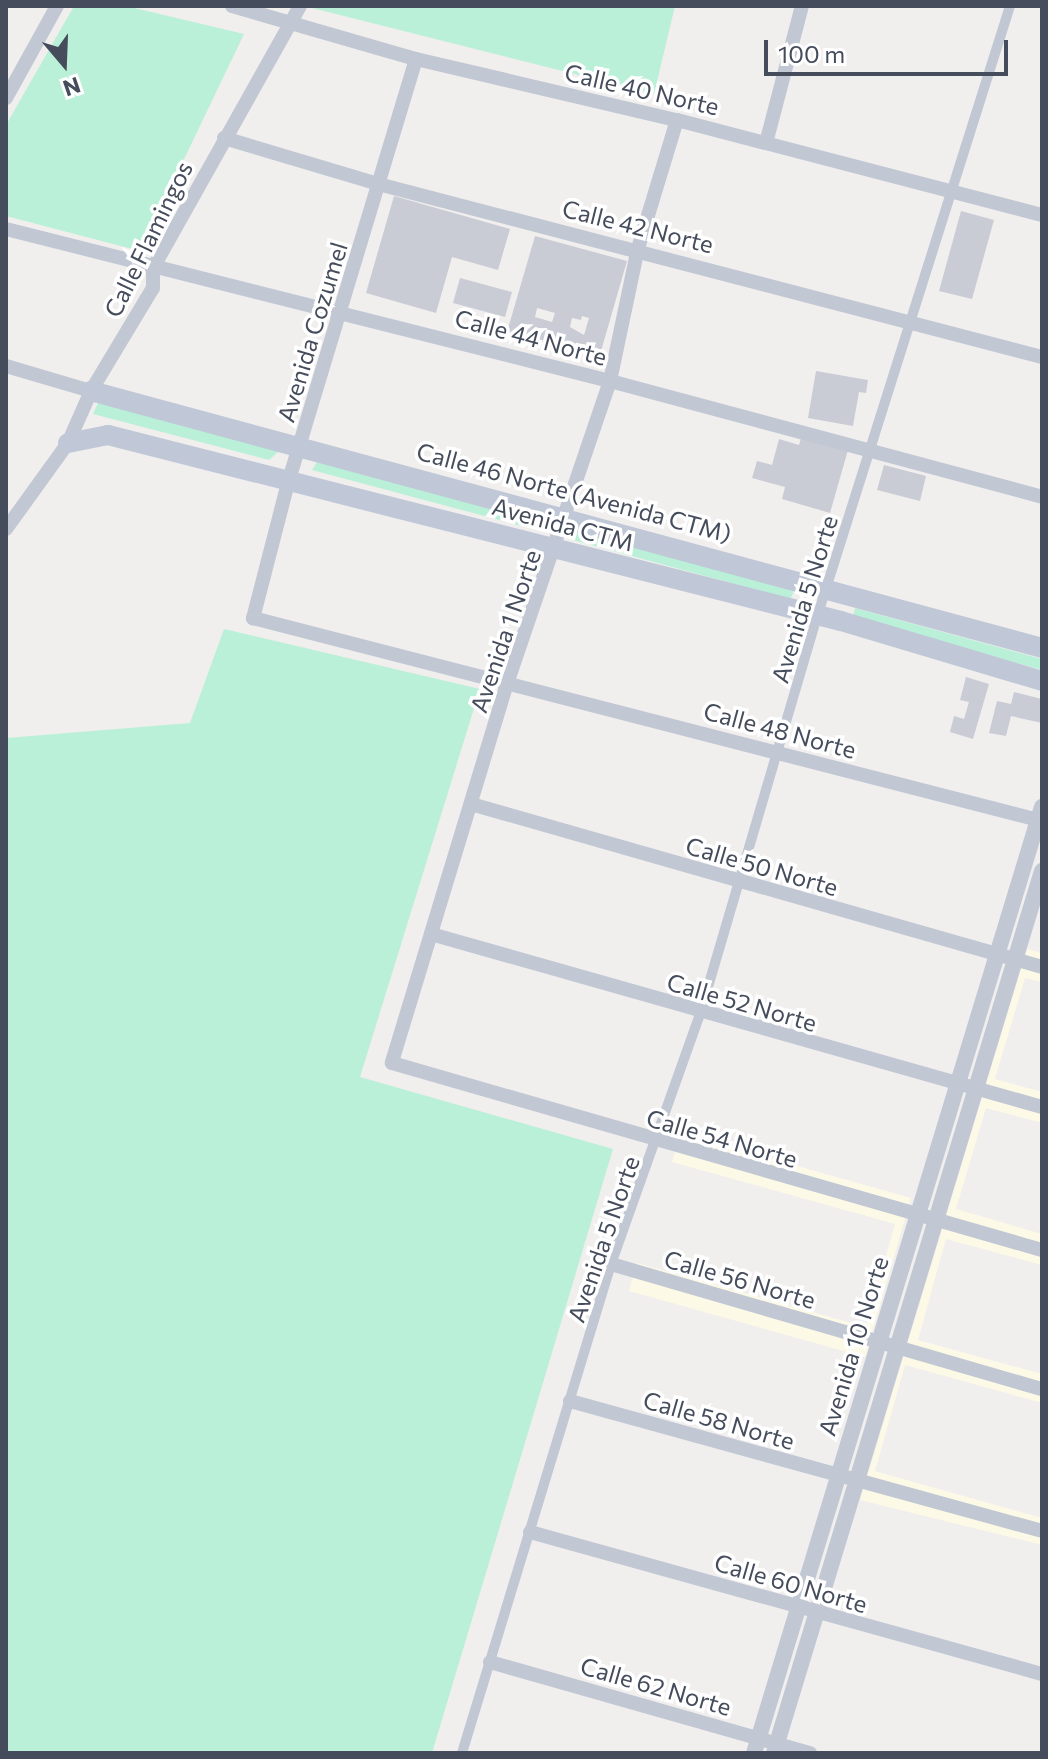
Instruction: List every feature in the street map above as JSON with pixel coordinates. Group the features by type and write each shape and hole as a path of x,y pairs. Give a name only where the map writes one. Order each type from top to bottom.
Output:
{"main road":[{"name":"Calle 46 Norte (Avenida CTM)","path":"91,391 828,587 848,598 1042,648"},
{"name":"Avenida CTM","path":"68,443 108,435 289,479 841,621 1042,681"}],"street":[{"path":"6,98 57,6"},
{"name":"Calle 40 Norte","path":"232,6 416,59 677,120 1042,215"},
{"name":"Calle Flamingos","path":"6,529 68,443 91,391 153,288 153,268 300,6"},
{"path":"766,143 802,6"},
{"name":"Avenida 5 Norte","path":"462,1753 611,1264 658,1143 700,1014 817,617 1010,6"},
{"name":"Avenida Cozumel","path":"253,618 289,479 382,185 416,59"},
{"name":"Avenida 1 Norte","path":"392,1063 508,680 557,550 610,381 638,248 677,120"},
{"name":"Calle 42 Norte","path":"224,138 382,185 638,248 1042,357"},
{"name":"Calle 44 Norte","path":"6,229 153,268 340,311 1042,497"},
{"path":"6,366 91,391"},
{"path":"841,621 848,598"},
{"name":"Calle 48 Norte","path":"253,618 508,680 779,753 1041,816"},
{"name":"Calle 50 Norte","path":"471,804 740,885 1042,967"},
{"name":"Avenida 10 Norte","path":"925,1218 954,1085 1041,816"},
{"name":"Avenida 10 Norte","path":"756,1745 856,1481 887,1345 925,1218 974,1089 1042,871"},
{"name":"Calle 52 Norte","path":"431,934 700,1014 1042,1107"},
{"name":"Calle 54 Norte","path":"392,1063 658,1143 1042,1250"},
{"name":"Calle 56 Norte","path":"611,1264 1042,1389"},
{"name":"Avenida 10 Norte","path":"775,1748 837,1477 887,1345"},
{"name":"Calle 58 Norte","path":"570,1401 1042,1531"},
{"name":"Calle 60 Norte","path":"530,1532 1042,1674"},
{"name":"Calle 62 Norte","path":"490,1662 756,1745 810,1753"}],"shaded area":[{"path":"1027,949 1042,953 1042,982 1025,978 995,1079 1042,1092 1042,1123 986,1108 956,1209 1042,1234 1042,1265 946,1239 918,1340 1042,1374 1042,1403 905,1365 875,1471 1042,1518 1042,1545 860,1500"},
{"path":"680,1133 911,1198 865,1357 629,1291 637,1263 866,1327 895,1224 672,1162"}],"green space":[{"path":"74,6 126,6 244,34 140,251 6,216 6,125"},
{"path":"304,6 675,6 654,94"},
{"path":"98,403 275,447 278,452 269,460 93,414"},
{"path":"317,462 537,518 539,524 533,529 312,470"},
{"path":"573,530 793,588 793,594 790,599 573,540"},
{"path":"855,608 1042,659 1042,670 853,617"},
{"path":"224,629 480,689 360,1077 613,1149 432,1753 6,1753 6,738 190,723"}],"building":[{"path":"394,196 510,229 498,270 452,257 436,313 366,293"},
{"path":"961,211 994,220 972,299 939,291"},
{"path":"535,236 627,261 599,358 507,332","holes":["537,308 555,313 552,322 535,317","582,316 589,318 584,335 570,327 572,318 581,320"]},
{"path":"460,278 512,292 505,317 453,303"},
{"path":"816,371 868,380 866,393 859,392 853,426 808,418"},
{"path":"802,435 848,450 830,513 782,499 785,487 752,478 757,461 772,465 779,439 799,445"},
{"path":"884,465 926,476 920,501 877,490"},
{"path":"966,677 989,684 973,739 950,732 954,716 964,719 969,702 960,700"},
{"path":"1014,692 1042,699 1042,723 1011,716 1006,736 989,733 997,701 1011,704"}]}
